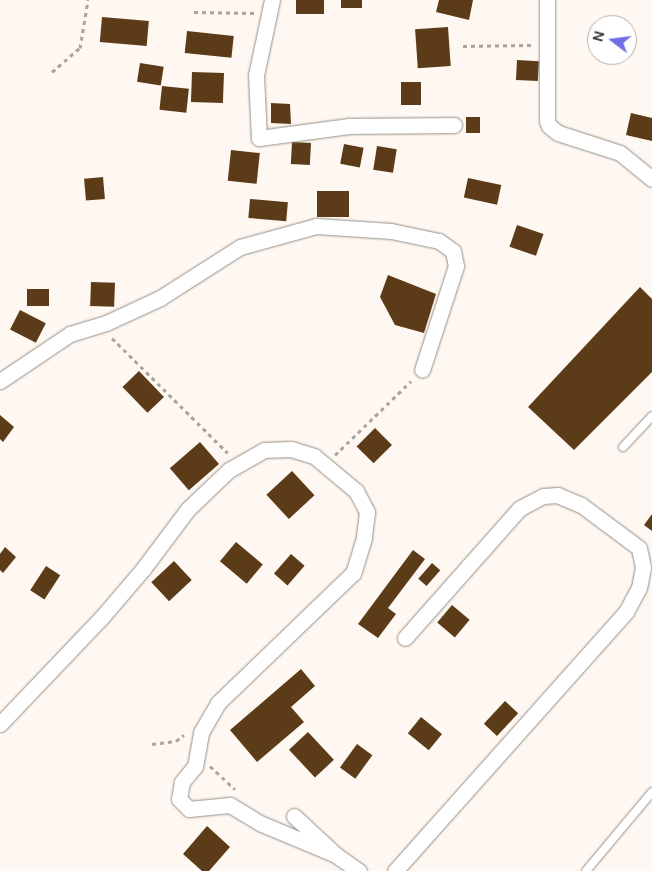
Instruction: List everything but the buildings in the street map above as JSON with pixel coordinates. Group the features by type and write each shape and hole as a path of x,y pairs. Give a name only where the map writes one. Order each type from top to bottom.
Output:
{"street":[{"path":"547,0 547,121 558,133 620,153 652,179"},
{"path":"270,6 256,75 259,138 349,126 454,125"},
{"path":"0,381 70,334 99,325 160,298 240,247 269,237 316,226 391,231 438,241 453,251 456,266 422,370"},
{"path":"0,724 108,610 188,509 239,464 264,450 291,449 314,456 356,490 367,512 364,538 352,573 218,703 200,733 195,766 182,782 179,799 189,809 230,806 262,824 336,855"},
{"path":"395,871 626,612 639,588 643,568 639,548 581,506 558,495 542,496 519,509 405,638"},
{"path":"294,816 336,855 359,871"}],"lane":[{"path":"624,447 652,416"},
{"path":"586,871 652,792"}],"path":[{"path":"52,72 80,48 88,0"},
{"path":"194,12 270,6"},
{"path":"464,46 546,45"},
{"path":"99,325 239,464"},
{"path":"326,465 422,370"}]}
